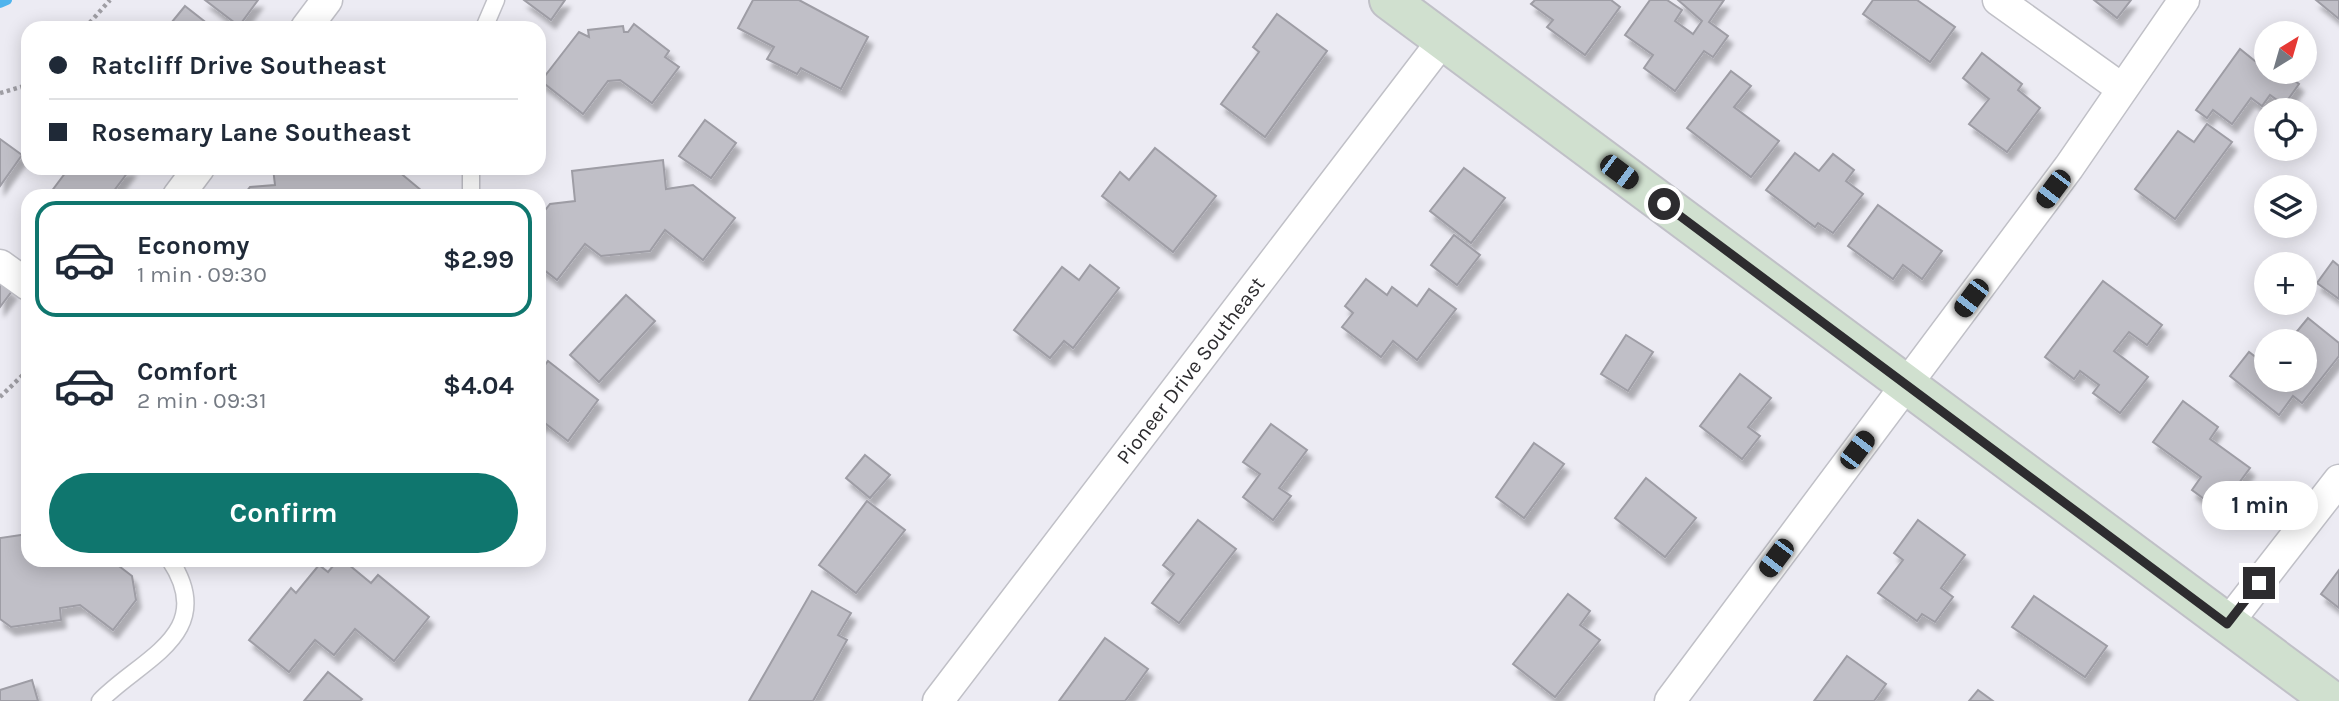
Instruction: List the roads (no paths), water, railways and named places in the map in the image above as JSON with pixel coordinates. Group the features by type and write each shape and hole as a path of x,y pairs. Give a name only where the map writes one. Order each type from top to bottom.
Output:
{"street":[{"path":"311,21 327,0"},
{"path":"1389,0 2332,701"},
{"path":"1998,0 2120,88"},
{"path":"1670,701 2069,167 2120,88 2185,0"},
{"name":"Pioneer Drive Southeast","path":"938,701 1444,40"},
{"path":"0,265 21,280"},
{"path":"2227,624 2339,480"}],"lane":[{"path":"487,21 496,0"},
{"path":"100,701 117,684 148,664 172,642 183,619 184,593 173,567"}],"waterway":[{"path":"0,3 7,0"}]}
